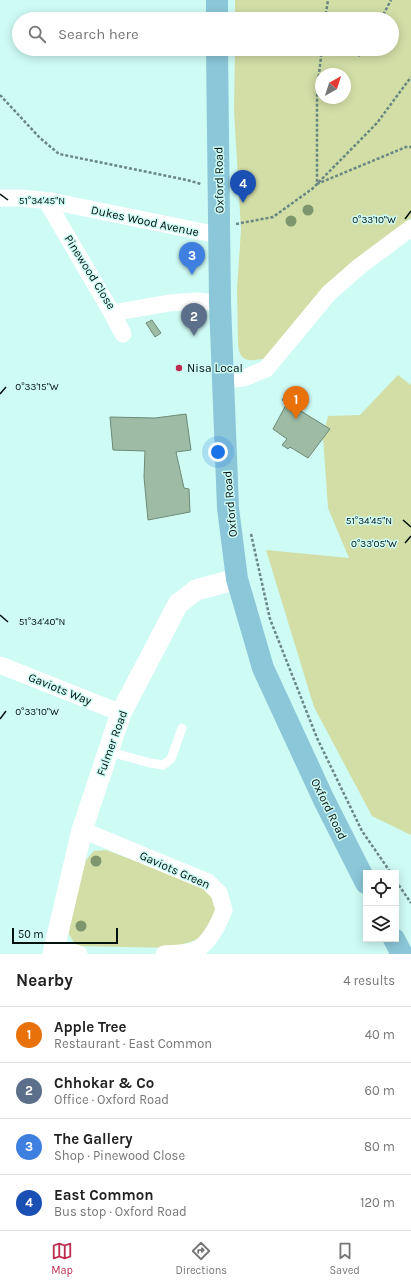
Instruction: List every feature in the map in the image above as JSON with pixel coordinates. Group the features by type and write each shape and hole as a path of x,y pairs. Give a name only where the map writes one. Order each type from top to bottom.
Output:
{"main road":[{"path":"217,0 217,12"},
{"name":"Oxford Road","path":"218,56 230,226 220,303 228,508 237,579 263,668 324,800 363,877"},
{"path":"396,942 402,954"}],"street":[{"name":"Dukes Wood Avenue","path":"0,198 21,198 50,201 230,226"},
{"name":"Pinewood Close","path":"50,201 50,207 112,313 169,303 197,301 220,303"},
{"path":"223,380 244,378 266,369 329,293 360,266 411,228"},
{"path":"112,313 123,334"},
{"name":"Fulmer Road","path":"54,950 82,830 121,714 178,604 196,590 237,579"},
{"name":"Gaviots Way","path":"0,665 121,714"},
{"name":"Gaviots Green","path":"82,830 208,882 218,893 224,910 218,924 204,943 198,949 186,953 164,954"},
{"path":"54,950 79,954"}],"lane":[{"path":"108,751 150,763 163,765 171,759 182,728"}],"path":[{"path":"327,12 328,0"},
{"path":"385,12 391,0"},
{"path":"317,184 317,90 321,56"},
{"path":"230,226 273,217 317,184 377,123 411,77"},
{"path":"0,95 40,138 60,154 201,184"},
{"path":"317,184 406,147 411,147"},
{"path":"250,530 270,619 317,738 362,831 388,870"},
{"path":"399,885 411,903"}],"green space":[{"path":"235,0 411,0 411,218 353,262 267,358 256,360 247,360 244,358 239,351 238,345 237,288 241,230 234,110 235,56 399,56 399,12 235,12"},
{"path":"398,375 411,385 411,835 372,816 314,707 266,550 349,558 328,508 323,437 328,416 360,415"},
{"path":"106,850 208,888 217,900 217,916 202,938 171,948 76,946 67,931 86,860 94,851"}],"building":[{"path":"152,320 161,333 155,337 146,323"},
{"path":"290,389 302,395 296,408 330,429 308,458 290,447 288,449 282,445 287,439 273,429 287,403 282,400"},
{"path":"186,414 191,450 176,452 184,488 189,489 190,512 148,520 144,477 145,451 113,450 110,417 155,418"}],"place":[{"name":"East Common","path":"243,203"},
{"name":"The Gallery","path":"192,275"},
{"name":"Chhokar & Co","path":"194,336"},
{"name":"Nisa Local","path":"179,368"},
{"name":"Apple Tree","path":"296,419"}]}
